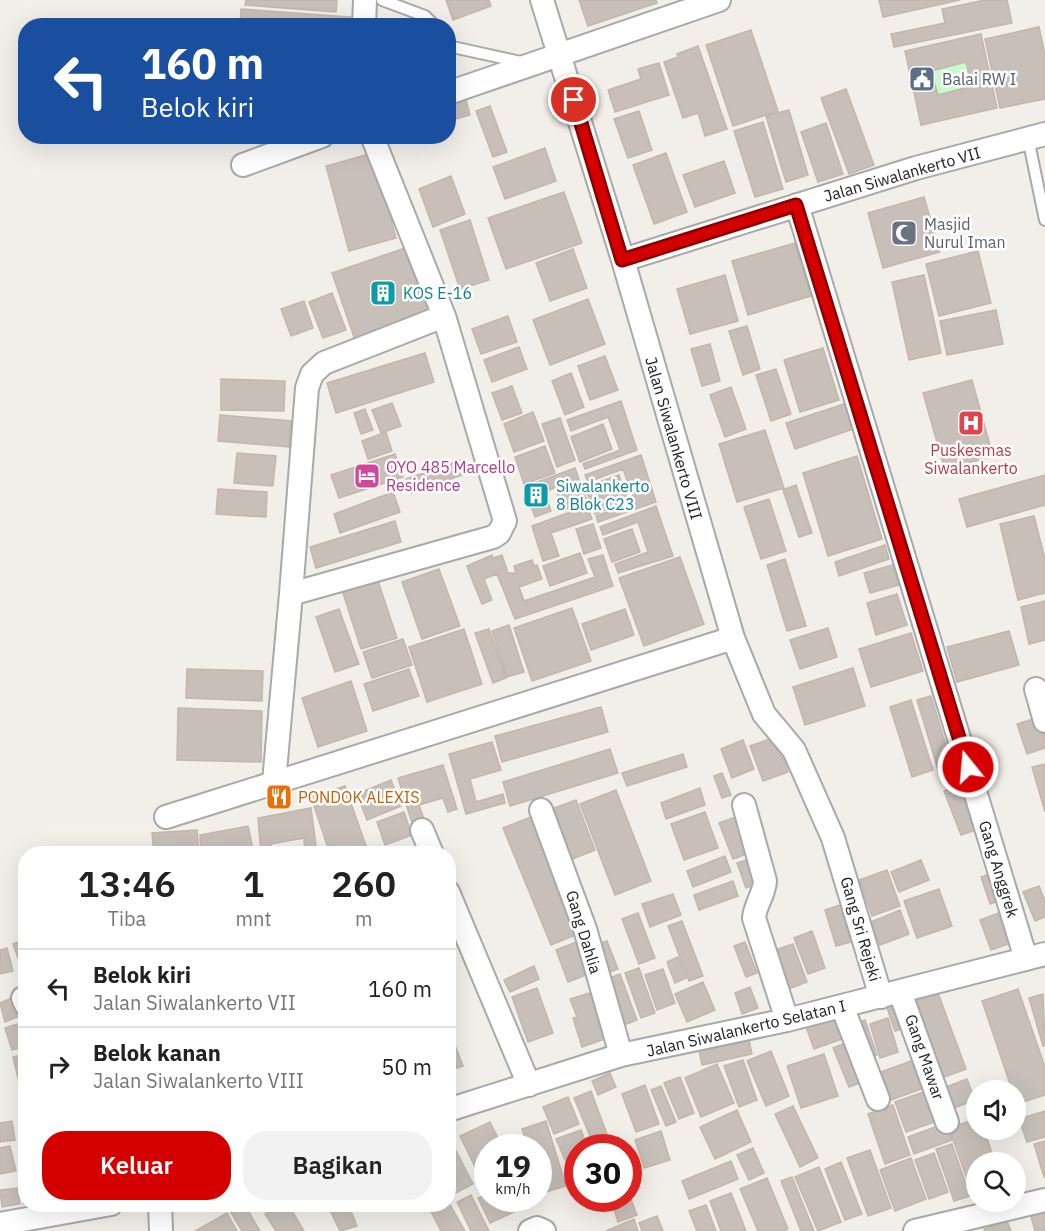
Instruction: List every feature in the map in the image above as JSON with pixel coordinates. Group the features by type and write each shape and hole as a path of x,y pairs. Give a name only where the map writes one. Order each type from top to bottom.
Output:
{"street":[{"path":"364,18 365,0"},
{"name":"Jalan Siwalankerto VIII","path":"542,0 622,260 733,638 764,714 794,750 842,861"},
{"path":"456,90 719,0"},
{"name":"Jalan Siwalankerto VII","path":"622,260 916,168 1037,136"},
{"path":"243,165 300,144"},
{"path":"291,594 493,537 503,528 504,516 444,316 375,144"},
{"name":"Gang Anggrek","path":"796,205 962,745 1035,956"},
{"path":"274,782 307,388 312,374 324,363 444,316"},
{"path":"166,817 733,638"},
{"path":"1036,689 1045,721"},
{"path":"744,805 765,881 764,891 754,911 754,918 787,1020"},
{"name":"Gang Dahlia","path":"542,810 585,929 621,1055"},
{"path":"422,830 429,846"},
{"name":"Gang Sri Rejeki","path":"842,861 890,995"},
{"path":"456,911 529,1084"},
{"name":"Jalan Siwalankerto Selatan I","path":"456,1107 621,1055 787,1020 1035,956"},
{"name":"Gang Mawar","path":"890,995 909,1011 947,1122"},
{"path":"842,1006 878,1099"},
{"path":"915,1231 1045,1200"},
{"path":"0,1224 57,1212"},
{"path":"160,1212 161,1231"},
{"path":"530,1231 537,1228 544,1231"}],"lane":[{"path":"382,0 427,18"},
{"path":"456,48 498,58 536,63"},
{"path":"1037,136 1045,220"}],"green space":[{"path":"966,62 972,86 938,95 931,71"}],"building":[{"path":"246,0 337,0 336,12 245,5"},
{"path":"446,0 489,0 491,6 456,19 452,18"},
{"path":"579,0 656,0 657,3 588,26"},
{"path":"879,0 960,0 883,17"},
{"path":"985,0 1007,0 1012,23 894,47 891,34 945,23 942,9"},
{"path":"241,9 363,18 240,18"},
{"path":"1039,27 1045,55 1045,99 1000,108 985,39"},
{"path":"751,30 778,111 733,126 706,45"},
{"name":"Balai RW I","path":"981,34 997,108 921,125 905,51","holes":["966,62 972,86 938,95 931,71"]},
{"path":"698,46 727,129 705,136 698,113 683,118 664,62"},
{"path":"659,63 669,95 615,112 608,90 641,79 638,69"},
{"path":"846,89 874,165 849,174 821,98"},
{"path":"465,96 470,115 456,119 456,99"},
{"path":"490,106 507,152 493,157 476,111"},
{"path":"789,110 808,175 786,182 766,116"},
{"path":"639,111 652,150 628,158 614,119"},
{"path":"763,122 783,189 755,197 734,131"},
{"path":"826,123 843,174 818,182 801,132"},
{"path":"545,148 556,181 505,199 493,167"},
{"path":"373,153 396,238 349,251 326,166"},
{"path":"666,153 687,212 654,224 633,165"},
{"path":"724,161 735,193 695,207 683,175"},
{"path":"451,176 465,214 433,227 419,189"},
{"path":"564,192 582,243 506,269 488,218"},
{"name":"Masjid Nurul Iman","path":"924,197 940,252 883,268 868,213"},
{"path":"470,220 489,280 460,289 440,230"},
{"path":"795,243 811,296 748,315 732,261"},
{"name":"KOS E-16","path":"411,246 434,313 355,340 332,273"},
{"path":"573,249 587,288 550,301 536,263"},
{"path":"978,251 991,303 939,316 926,264"},
{"path":"725,275 738,321 690,334 677,289"},
{"path":"924,275 941,353 909,360 892,282"},
{"path":"332,293 346,330 323,338 309,302"},
{"path":"588,299 605,344 550,365 533,320"},
{"path":"304,301 313,328 291,336 281,309"},
{"path":"996,310 1003,344 947,355 940,321"},
{"path":"508,316 517,342 481,354 472,329"},
{"path":"747,326 760,369 743,375 729,331"},
{"path":"710,344 720,381 702,386 691,349"},
{"path":"519,347 527,369 492,382 484,360"},
{"path":"823,348 839,400 800,412 784,360"},
{"path":"425,353 434,382 336,413 327,383"},
{"path":"605,356 618,390 590,400 578,366"},
{"path":"776,369 791,414 771,421 756,375"},
{"path":"571,373 584,407 565,415 552,381"},
{"path":"221,379 285,381 284,411 221,410"},
{"path":"972,380 993,456 945,470 923,393"},
{"path":"512,386 522,413 502,420 492,393"},
{"path":"731,387 746,429 725,437 710,395"},
{"path":"621,401 637,450 585,469 583,464 620,450 608,417 571,431 567,420"},
{"path":"392,403 401,426 381,433 372,410"},
{"path":"847,403 856,428 795,449 786,423"},
{"path":"365,409 373,430 361,434 354,413"},
{"path":"533,412 544,441 514,452 504,424"},
{"path":"220,415 291,421 289,447 218,441"},
{"path":"560,418 575,460 557,467 542,424"},
{"path":"603,424 612,449 580,462 571,437"},
{"path":"765,430 784,488 737,502 719,444"},
{"path":"386,432 392,451 368,459 362,441"},
{"path":"545,446 555,473 524,484 515,457"},
{"path":"237,453 276,456 273,486 234,483"},
{"name":"OYO 485 Marcello Residence","path":"395,454 403,477 339,498 331,475"},
{"path":"641,455 656,502 598,522 596,516 635,502 623,469 588,482 585,475"},
{"path":"857,456 882,539 828,556 803,473"},
{"path":"461,460 465,474 411,493 406,479"},
{"name":"Siwalankerto 8 Blok C23","path":"575,468 579,479 544,492 551,511 535,517 524,487"},
{"path":"619,475 628,502 595,514 585,487"},
{"path":"1045,475 1045,505 967,527 959,499"},
{"path":"580,481 587,501 563,510 556,490"},
{"path":"796,485 812,533 799,537 783,490"},
{"path":"218,489 267,492 266,517 216,514"},
{"path":"393,492 400,512 340,533 334,514"},
{"path":"769,499 786,551 761,559 744,507"},
{"path":"587,506 592,519 551,533 559,556 543,561 532,526"},
{"path":"656,506 673,556 618,573 615,564 648,552 638,522 603,535 600,527"},
{"path":"1034,516 1045,559 1045,593 1018,600 1000,524"},
{"path":"395,521 401,542 316,568 310,547"},
{"path":"593,524 601,548 584,554 576,529"},
{"path":"632,529 640,552 612,562 604,539"},
{"path":"885,545 889,559 839,576 835,562"},
{"path":"580,553 587,573 550,586 543,566"},
{"path":"492,555 493,558 502,555 508,573 516,573 514,566 532,560 534,566 537,565 542,579 519,587 524,601 595,577 588,559 603,555 613,586 515,619 497,574 484,579 492,600 482,604 467,566"},
{"path":"680,557 704,624 644,646 619,578"},
{"path":"785,559 806,626 787,631 767,565"},
{"path":"893,565 899,585 870,593 864,573"},
{"path":"439,569 460,626 422,639 402,582"},
{"path":"377,578 397,638 361,649 342,590"},
{"path":"897,594 907,625 876,635 867,603"},
{"path":"1045,601 1045,640 1029,644 1021,607"},
{"path":"572,608 591,661 532,681 514,628"},
{"path":"339,609 359,664 335,672 316,617"},
{"path":"625,609 634,635 591,650 582,624"},
{"path":"509,625 524,672 507,677 492,631"},
{"path":"828,628 837,657 800,669 790,640"},
{"path":"464,629 482,684 427,702 409,647"},
{"path":"489,629 506,678 493,683 475,633"},
{"path":"1009,631 1019,665 957,682 947,647"},
{"path":"911,633 923,671 871,687 859,649"},
{"path":"403,639 412,665 372,678 363,652"},
{"path":"853,668 865,706 805,725 793,687"},
{"path":"187,669 263,671 262,701 186,698"},
{"path":"409,669 419,696 373,711 364,684"},
{"path":"351,681 367,731 318,747 302,698"},
{"path":"931,696 954,772 940,776 917,700"},
{"path":"911,700 933,770 912,777 890,707"},
{"path":"601,707 608,732 502,762 495,736"},
{"path":"178,708 262,711 261,762 177,760"},
{"path":"1039,717 1045,736 1045,748 1027,754 1017,724"},
{"path":"775,737 788,772 763,781 750,746"},
{"path":"743,740 754,769 732,778 721,749"},
{"path":"492,742 501,770 470,779 476,802 503,794 505,803 466,814 449,754"},
{"path":"610,749 618,773 510,806 503,782"},
{"path":"683,754 687,767 627,786 622,773"},
{"path":"1045,764 1045,812 1032,767"},
{"path":"443,765 457,809 448,812 443,798 419,805 424,819 412,823 398,778"},
{"path":"722,773 731,795 722,798 714,776"},
{"path":"391,780 401,806 367,820 357,794"},
{"path":"967,783 984,827 961,835 944,791"},
{"path":"345,786 366,846 327,846 311,797"},
{"path":"700,788 705,805 666,819 661,803"},
{"path":"616,790 651,881 615,895 580,804"},
{"path":"576,800 595,850 565,862 546,811"},
{"path":"311,808 316,846 304,846 304,838 271,844 271,846 260,846 258,818"},
{"path":"404,812 412,835 385,845 377,822"},
{"path":"705,812 718,848 684,860 671,824"},
{"path":"536,815 583,932 551,945 503,828"},
{"path":"739,816 752,852 733,859 719,823"},
{"path":"248,826 252,846 201,846 200,835"},
{"path":"197,830 198,846 153,846 152,833"},
{"path":"725,856 731,872 693,887 687,871"},
{"path":"755,857 764,882 746,888 737,863"},
{"path":"921,860 929,880 899,892 891,872"},
{"path":"887,870 900,906 872,916 859,880"},
{"path":"995,872 1004,899 990,904 981,877"},
{"path":"733,881 738,896 699,910 694,895"},
{"path":"1039,886 1045,901 1045,917 1035,921 1023,892"},
{"path":"939,889 952,926 917,938 904,901"},
{"path":"673,894 681,915 650,927 642,904"},
{"path":"840,905 851,942 836,946 825,910"},
{"path":"900,910 909,934 880,945 871,922"},
{"path":"1007,910 1017,941 991,950 980,920"},
{"path":"638,913 655,958 639,964 622,919"},
{"path":"682,921 703,976 689,981 668,926"},
{"path":"812,931 825,968 808,974 794,938"},
{"path":"579,941 591,973 568,982 556,950"},
{"path":"607,941 618,969 604,974 593,946"},
{"path":"18,942 18,958 13,944"},
{"path":"745,942 757,973 746,977 734,946"},
{"path":"793,944 807,982 783,991 769,952"},
{"path":"7,948 13,971 0,974 0,950"},
{"path":"678,957 686,978 675,983 667,962"},
{"path":"534,966 539,979 510,992 504,980"},
{"path":"639,968 655,1013 641,1018 625,973"},
{"path":"663,969 675,1003 657,1010 645,975"},
{"path":"620,974 637,1020 624,1025 607,979"},
{"path":"703,982 715,1010 687,1022 675,994"},
{"path":"750,987 758,1008 742,1014 735,993"},
{"path":"537,988 553,1033 528,1042 512,997"},
{"path":"1018,989 1045,1067 1045,1095 1026,1101 1026,1080 1009,1080 982,1001"},
{"path":"590,993 596,1010 603,1008 613,1036 582,1047 573,1018 577,1017 570,999"},
{"path":"938,993 966,1069 936,1080 908,1004"},
{"path":"1043,994 1045,1046 1043,1046 1029,998"},
{"path":"16,996 18,1017 5,1022 0,1003"},
{"path":"895,999 905,1028 895,1031 885,1002"},
{"path":"841,1012 850,1036 814,1049 805,1024"},
{"path":"888,1018 898,1052 880,1058 870,1024"},
{"path":"865,1020 877,1055 867,1058 855,1024"},
{"path":"18,1024 18,1048 12,1050 5,1028"},
{"path":"749,1040 752,1054 702,1065 699,1050"},
{"path":"853,1040 868,1080 849,1087 833,1048"},
{"path":"456,1048 463,1066 456,1068"},
{"path":"771,1051 789,1096 766,1106 747,1061"},
{"path":"824,1054 838,1096 801,1108 787,1066"},
{"path":"18,1056 18,1078 13,1057"},
{"path":"922,1057 932,1085 891,1100 881,1072"},
{"path":"743,1060 757,1100 739,1107 724,1066"},
{"path":"717,1064 734,1103 701,1117 685,1078"},
{"path":"610,1073 616,1087 598,1095 592,1081"},
{"path":"680,1077 694,1113 679,1119 664,1083"},
{"path":"967,1079 966,1103 946,1111 938,1090"},
{"path":"645,1085 659,1124 636,1132 622,1094"},
{"path":"661,1086 676,1122 666,1126 651,1090"},
{"path":"932,1089 943,1119 906,1132 895,1102"},
{"path":"591,1091 607,1134 589,1134 574,1098"},
{"path":"568,1097 579,1124 554,1134 543,1107"},
{"path":"893,1105 910,1155 885,1164 868,1114"},
{"path":"793,1106 818,1158 800,1167 775,1114"},
{"path":"737,1110 751,1142 715,1159 700,1127"},
{"path":"1045,1111 1045,1137 1027,1142 1026,1117"},
{"path":"12,1121 15,1140 0,1142 0,1123"},
{"path":"546,1121 550,1134 524,1134 522,1129"},
{"path":"490,1122 496,1134 474,1134 474,1165 460,1136"},
{"path":"966,1122 966,1140 987,1140 992,1152 966,1152 966,1176 949,1128"},
{"path":"946,1123 952,1140 914,1154 908,1137"},
{"path":"581,1130 583,1134 570,1134"},
{"path":"661,1131 670,1160 644,1168 642,1138"},
{"path":"564,1136 564,1157 556,1139"},
{"path":"552,1140 564,1180 564,1187 552,1190"},
{"path":"1045,1141 1045,1177 1044,1177 1034,1144"},
{"path":"952,1144 966,1184 966,1197 954,1201 936,1149"},
{"path":"10,1146 16,1171 0,1174 0,1148"},
{"path":"753,1148 764,1173 749,1180 737,1155"},
{"path":"870,1150 891,1208 868,1216 847,1158"},
{"path":"456,1151 473,1184 456,1193"},
{"path":"934,1153 948,1192 929,1199 915,1160"},
{"path":"911,1158 926,1199 895,1211 880,1170"},
{"path":"731,1161 738,1179 689,1199 682,1181"},
{"path":"841,1162 862,1214 845,1220 825,1169"},
{"path":"819,1167 841,1222 818,1231 795,1177"},
{"path":"792,1177 814,1231 801,1231 781,1181"},
{"path":"767,1178 788,1229 783,1231 758,1231 740,1189"},
{"path":"17,1188 18,1204 2,1207 0,1190"},
{"path":"731,1193 746,1231 721,1231 710,1201"},
{"path":"471,1195 474,1201 474,1212 480,1212 489,1231 471,1231 457,1202"},
{"path":"706,1205 716,1231 697,1231 689,1211"},
{"path":"1045,1209 1045,1231 1035,1231 1030,1213"},
{"path":"231,1212 249,1212 260,1231 242,1231"},
{"path":"293,1212 304,1231 276,1231 265,1214"},
{"path":"331,1212 351,1212 357,1226 340,1231"},
{"path":"431,1212 454,1212 465,1231 441,1231"},
{"path":"485,1212 514,1212 490,1223"},
{"path":"615,1212 636,1212 637,1215 618,1222"},
{"path":"227,1213 237,1231 195,1231"},
{"path":"657,1216 663,1231 642,1231 639,1223"},
{"path":"634,1219 638,1231 606,1231"},
{"path":"1007,1221 1011,1231 985,1231 984,1229"}],"place":[{"name":"Balai RW I","path":"922,79"},
{"name":"Masjid Nurul Iman","path":"904,233"},
{"name":"KOS E-16","path":"383,293"},
{"name":"Puskesmas Siwalankerto","path":"971,423"},
{"name":"OYO 485 Marcello Residence","path":"367,476"},
{"name":"Siwalankerto 8 Blok C23","path":"536,495"},
{"name":"PONDOK ALEXIS","path":"279,797"}],"route":[{"path":"574,100 622,260 796,205 968,767"}]}
